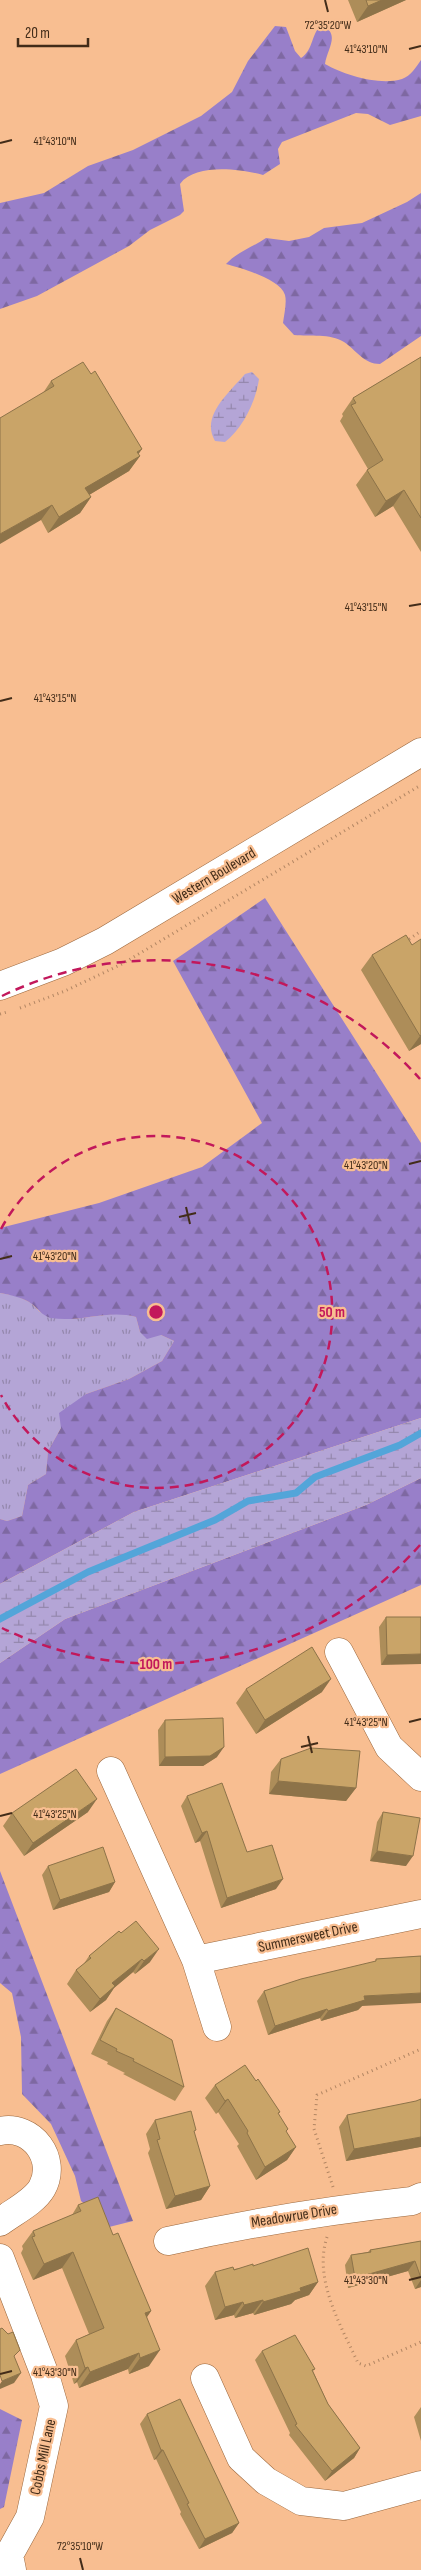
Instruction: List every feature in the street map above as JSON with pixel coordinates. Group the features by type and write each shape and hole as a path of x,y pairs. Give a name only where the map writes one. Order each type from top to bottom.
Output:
{"street":[{"name":"Western Boulevard","path":"0,986 63,962 105,941 421,752"},
{"path":"339,1652 389,1747 421,1777"},
{"path":"111,1771 196,1960 217,2027"},
{"name":"Summersweet Drive","path":"196,1960 421,1914"},
{"path":"0,2132 13,2130 35,2140 42,2150 47,2170 42,2188 36,2196 0,2222"},
{"name":"Meadowrue Drive","path":"168,2241 240,2225 334,2210 412,2201 421,2197"},
{"name":"Cobbs Mill Lane","path":"0,2258 45,2374 54,2406 30,2517 9,2555 12,2570"},
{"path":"205,2378 241,2458 266,2481 301,2501 344,2506 421,2485"}],"path":[{"path":"404,949 406,940 421,931"},
{"path":"335,2195 314,2129 317,2095 421,2049"},
{"path":"329,2229 324,2243 323,2267 329,2294 358,2363 366,2366 421,2342"}],"green space":[{"path":"322,25 328,29 332,37 325,64 342,72 373,80 393,81 408,76 421,60 421,116 390,125 368,114 356,113 282,142 278,149 280,164 263,175 219,169 207,170 187,177 180,184 184,211 180,215 150,230 129,246 37,296 0,309 0,203 44,193 88,166 133,150 201,116 232,92 248,61 275,26 286,27 295,51 301,58 308,50 318,28"},
{"path":"421,193 421,336 380,364 369,362 344,342 333,337 294,335 283,323 286,302 282,289 268,279 226,264 240,253 266,238 289,241 309,237 324,228 362,223 407,202"},
{"path":"252,372 259,379 248,414 232,436 225,442 215,441 211,432 214,414 225,397 245,374"},
{"path":"265,898 421,1143 421,1418 134,1512 0,1584 0,1519 7,1521 22,1516 28,1485 46,1474 48,1451 61,1428 59,1413 86,1394 129,1379 162,1361 174,1341 161,1335 147,1339 140,1332 136,1317 115,1314 73,1319 51,1318 26,1300 0,1293 0,1228 99,1203 202,1167 262,1123 173,961"},
{"path":"0,1293 17,1296 31,1303 40,1312 73,1319 121,1313 136,1317 140,1332 161,1335 174,1341 162,1361 129,1379 86,1394 61,1428 48,1451 46,1474 28,1485 22,1516 7,1521 0,1519"},
{"path":"421,1418 421,1478 366,1505 65,1619 0,1663 0,1584 134,1512"},
{"path":"421,1478 421,1585 0,1774 0,1663 65,1619 366,1505"},
{"path":"0,1871 133,2221 105,2228 95,2213 81,2201 75,2176 51,2124 22,2094 21,2037 12,1993 0,1983"},
{"path":"0,2409 22,2420 4,2507 0,2509"}],"building":[{"path":"366,0 382,0 368,6"},
{"path":"421,357 421,518 404,490 386,501 367,470 383,460 351,405 356,403 353,398"},
{"path":"83,362 91,374 95,371 142,449 137,452 140,456 85,488 91,497 59,517 52,505 0,534 0,418 54,386 51,381"},
{"path":"406,935 412,945 421,939 420,1036 372,955"},
{"path":"386,1617 421,1617 421,1654 387,1655"},
{"path":"312,1647 331,1679 265,1720 246,1689"},
{"path":"223,1718 224,1747 210,1756 165,1757 165,1720"},
{"path":"311,1748 360,1751 356,1788 278,1781 281,1759"},
{"path":"76,1769 97,1799 33,1843 12,1813"},
{"path":"222,1783 247,1852 272,1845 283,1879 227,1898 207,1831 202,1833 187,1796"},
{"path":"383,1812 420,1818 413,1856 377,1851"},
{"path":"103,1847 115,1882 60,1900 48,1866"},
{"path":"136,1921 159,1949 144,1961 142,1959 112,1983 115,1986 100,1999 76,1970 91,1958 89,1956 119,1931 121,1933"},
{"path":"421,1956 421,1993 364,1996 365,2000 328,2011 327,2009 275,2026 264,1991 301,1979 376,1961 376,1959"},
{"path":"116,2008 172,2040 184,2087 133,2061 134,2059 116,2051 117,2049 100,2040"},
{"path":"245,2065 256,2081 258,2079 280,2112 278,2113 288,2129 286,2131 296,2147 265,2167 247,2133 248,2131 228,2099 225,2101 215,2085"},
{"path":"421,2099 421,2137 354,2149 347,2115"},
{"path":"191,2111 196,2130 194,2131 210,2186 175,2196 157,2140 160,2139 155,2120"},
{"path":"98,2197 113,2235 118,2233 151,2311 145,2313 160,2350 140,2358 139,2353 90,2372 88,2367 85,2368 76,2340 104,2328 73,2252 44,2264 32,2237 35,2236 33,2231 81,2211 78,2205"},
{"path":"421,2241 421,2278 415,2261 355,2278 351,2255"},
{"path":"308,2248 318,2282 300,2288 301,2291 263,2302 263,2300 244,2305 243,2302 225,2307 215,2272 233,2267 234,2270 253,2264 253,2266"},
{"path":"2,2328 8,2334 13,2332 20,2350 14,2356 21,2373 2,2381 0,2375 0,2329"},
{"path":"295,2335 315,2369 312,2370 328,2404 360,2448 332,2471 295,2425 297,2424 262,2351"},
{"path":"180,2399 239,2523 205,2539 163,2450 161,2450 147,2414"}],"waterway":[{"path":"0,1619 88,1572 215,1520 248,1501 296,1493 315,1477 400,1445 421,1433"}]}
